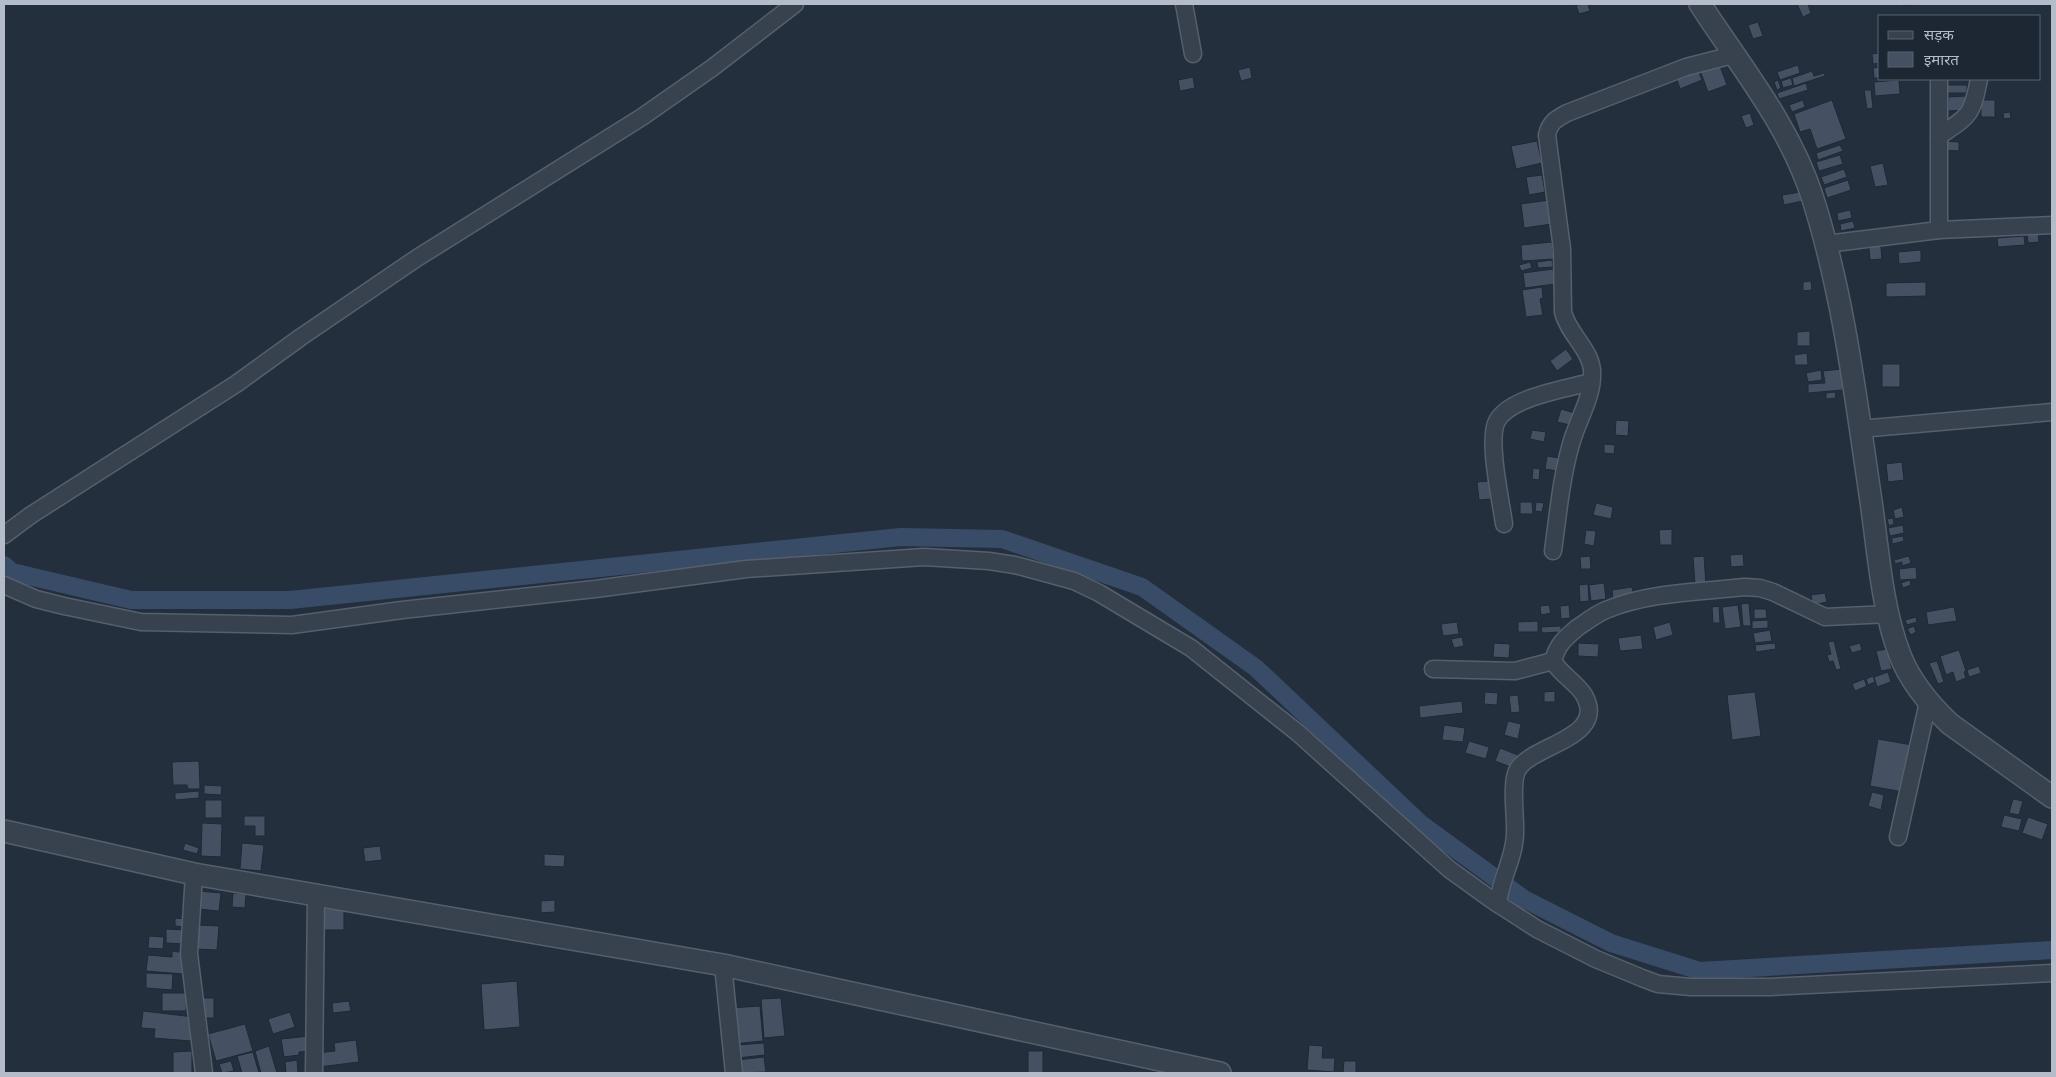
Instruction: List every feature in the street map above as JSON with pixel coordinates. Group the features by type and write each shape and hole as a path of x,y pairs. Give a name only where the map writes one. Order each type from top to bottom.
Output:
{"street":[{"path":"4,535 236,384 417,258 642,117 712,68 795,4"},
{"path":"1184,4 1193,54"},
{"path":"1700,4 1779,121 1796,155 1813,198 1826,244 1843,319 1884,593 1900,654 1912,678 1928,702 1950,724 2052,797"},
{"path":"1553,550 1566,462 1591,382 1592,370 1589,360 1570,330 1563,312 1562,249 1547,135 1549,126 1554,120 1567,113 1686,67 1733,55"},
{"path":"1938,80 1939,230"},
{"path":"1939,136 1961,121 1970,112 1975,103 1979,80"},
{"path":"1826,244 1939,230 2052,225"},
{"path":"1504,524 1493,448 1496,422 1513,406 1524,400 1591,382"},
{"path":"1860,429 2052,412"},
{"path":"4,586 64,606 141,622 292,625 402,610 614,587 746,569 924,557 989,561 1015,565 1083,585 1136,614 1190,648 1298,733 1449,869 1498,900 1537,929 1596,959 1658,984 1691,987 1770,987 2052,973"},
{"path":"1498,900 1516,836 1515,777 1517,770 1526,761 1583,727 1588,716 1583,695 1557,669 1553,661 1556,650 1561,642 1589,619 1613,608 1666,596 1746,587 1760,588 1773,592 1825,617 1889,614"},
{"path":"1433,670 1515,671 1553,661"},
{"path":"1898,837 1928,702"},
{"path":"4,831 194,874 723,965 1220,1073"},
{"path":"194,874 189,954 204,1073"},
{"path":"314,1073 316,896"},
{"path":"723,965 734,1073"}],"building":[{"path":"1588,4 1590,11 1579,14 1576,5"},
{"path":"1797,4 1808,4 1811,13 1803,17"},
{"path":"1897,4 1914,4 1914,5 1897,6"},
{"path":"1758,22 1763,36 1753,39 1748,25"},
{"path":"1878,53 1878,63 1873,64 1872,54"},
{"path":"1717,58 1727,85 1708,92 1698,65"},
{"path":"1696,65 1702,80 1680,89 1675,74"},
{"path":"1798,65 1800,73 1780,80 1777,72"},
{"path":"1250,67 1252,78 1241,81 1238,70"},
{"path":"1878,67 1878,78 1874,78 1873,68"},
{"path":"1812,71 1814,76 1824,73 1825,76 1794,86 1792,78"},
{"path":"1193,77 1195,88 1180,91 1178,80"},
{"path":"1791,78 1793,85 1783,88 1781,81"},
{"path":"1778,80 1781,88 1777,90 1774,82"},
{"path":"1899,80 1900,94 1875,96 1874,82"},
{"path":"1806,83 1808,90 1779,99 1777,93"},
{"path":"1943,85 1967,85 1967,93 1944,93"},
{"path":"1864,90 1871,90 1873,108 1867,109"},
{"path":"1968,96 1968,110 1948,111 1948,97"},
{"path":"1803,100 1805,107 1792,112 1789,105"},
{"path":"1832,100 1846,139 1817,149 1810,129 1800,132 1794,114"},
{"path":"1981,100 1995,100 1995,117 1981,117"},
{"path":"2010,112 2011,118 2004,119 2003,113"},
{"path":"1750,113 1754,125 1746,128 1741,116"},
{"path":"1537,141 1542,163 1516,169 1511,146"},
{"path":"1944,141 1959,142 1959,151 1944,150"},
{"path":"1840,145 1843,151 1818,160 1816,153"},
{"path":"1840,155 1843,164 1819,171 1816,162"},
{"path":"1883,163 1888,185 1875,187 1870,166"},
{"path":"1844,169 1847,177 1824,185 1821,177"},
{"path":"1542,175 1545,192 1529,195 1526,177"},
{"path":"1848,180 1851,190 1827,198 1824,188"},
{"path":"1801,192 1803,201 1784,205 1782,195"},
{"path":"1549,200 1552,224 1524,228 1521,204"},
{"path":"1850,210 1852,218 1838,221 1837,213"},
{"path":"1853,221 1855,228 1841,231 1840,224"},
{"path":"2038,232 2039,242 2028,243 2027,233"},
{"path":"2024,236 2025,245 1998,247 1997,238"},
{"path":"1880,237 1882,259 1870,260 1869,248 1862,249 1861,240"},
{"path":"1552,242 1554,259 1522,261 1521,245"},
{"path":"1921,250 1921,262 1899,264 1898,252"},
{"path":"1552,260 1553,267 1538,268 1537,262"},
{"path":"1530,262 1532,268 1521,271 1519,265"},
{"path":"1553,269 1555,284 1525,288 1523,273"},
{"path":"1811,281 1812,290 1803,291 1803,282"},
{"path":"1926,282 1926,296 1886,297 1886,283"},
{"path":"1542,287 1543,298 1540,299 1543,315 1526,317 1522,290"},
{"path":"1810,331 1810,346 1797,346 1797,332"},
{"path":"1566,349 1573,359 1557,371 1550,361"},
{"path":"1807,353 1808,365 1795,365 1794,355"},
{"path":"1882,364 1900,364 1900,387 1882,387"},
{"path":"1842,369 1843,390 1808,393 1808,384 1825,383 1823,371"},
{"path":"1821,370 1822,380 1808,382 1806,373"},
{"path":"1835,392 1836,398 1826,399 1826,393"},
{"path":"1561,409 1578,414 1574,426 1557,422"},
{"path":"1616,420 1629,421 1628,436 1615,435"},
{"path":"1532,430 1546,432 1544,442 1530,439"},
{"path":"1604,444 1615,445 1614,454 1604,453"},
{"path":"1547,456 1559,458 1557,471 1545,469"},
{"path":"1902,462 1904,480 1888,482 1886,464"},
{"path":"1533,468 1540,469 1539,480 1532,479"},
{"path":"1489,481 1491,499 1479,500 1477,482"},
{"path":"1520,502 1532,502 1533,514 1520,514"},
{"path":"1536,502 1544,503 1542,512 1535,511"},
{"path":"1596,503 1613,507 1611,519 1593,515"},
{"path":"1902,507 1904,517 1895,519 1893,510"},
{"path":"1893,518 1894,524 1889,526 1887,519"},
{"path":"1903,525 1904,533 1890,536 1888,528"},
{"path":"1672,529 1672,545 1660,545 1659,530"},
{"path":"1586,530 1596,531 1594,546 1584,544"},
{"path":"1903,536 1904,541 1892,544 1892,538"},
{"path":"1743,554 1744,566 1731,567 1730,555"},
{"path":"1590,556 1591,569 1581,569 1580,557"},
{"path":"1704,556 1706,585 1695,585 1693,557"},
{"path":"1909,556 1911,563 1902,566 1902,562 1895,564 1894,560"},
{"path":"1916,567 1917,579 1900,580 1899,569"},
{"path":"1910,580 1911,585 1903,588 1901,583"},
{"path":"1604,583 1606,599 1591,601 1589,585"},
{"path":"1588,584 1589,601 1580,602 1579,585"},
{"path":"1632,587 1634,596 1613,599 1612,590"},
{"path":"1825,593 1827,602 1813,605 1811,595"},
{"path":"1749,603 1751,626 1743,626 1741,604"},
{"path":"1549,605 1551,613 1541,615 1540,606"},
{"path":"1569,605 1570,618 1561,619 1560,606"},
{"path":"1738,605 1741,627 1725,629 1722,607"},
{"path":"1719,606 1720,623 1713,623 1712,607"},
{"path":"1954,607 1957,621 1928,625 1926,612"},
{"path":"1754,609 1766,609 1767,618 1754,619"},
{"path":"1916,617 1917,622 1907,625 1905,620"},
{"path":"1768,620 1768,628 1752,629 1752,621"},
{"path":"1538,621 1538,632 1518,632 1518,622"},
{"path":"1457,622 1459,634 1443,636 1441,624"},
{"path":"1670,622 1673,635 1656,640 1653,627"},
{"path":"1561,626 1561,632 1542,633 1541,627"},
{"path":"1914,626 1916,632 1911,635 1907,629"},
{"path":"1770,630 1772,641 1755,643 1753,633"},
{"path":"1641,635 1643,649 1620,651 1618,638"},
{"path":"1462,637 1464,646 1454,648 1451,639"},
{"path":"1834,641 1841,669 1836,670 1833,661 1829,662 1827,655 1831,654 1828,642"},
{"path":"1494,643 1510,644 1509,658 1493,657"},
{"path":"1578,643 1599,644 1598,657 1578,656"},
{"path":"1775,643 1776,649 1756,652 1755,645"},
{"path":"1860,643 1862,650 1852,653 1849,646"},
{"path":"1887,649 1892,669 1881,671 1876,651"},
{"path":"1959,650 1966,671 1964,672 1966,678 1956,682 1953,672 1946,675 1940,656"},
{"path":"1937,661 1944,682 1938,684 1929,663"},
{"path":"1979,666 1981,673 1969,677 1967,670"},
{"path":"1888,672 1891,682 1877,687 1874,677"},
{"path":"1873,676 1875,682 1868,685 1866,679"},
{"path":"1864,679 1867,686 1855,691 1852,684"},
{"path":"1555,691 1555,702 1544,702 1544,692"},
{"path":"1485,692 1498,693 1497,705 1484,704"},
{"path":"1755,692 1761,736 1732,740 1727,695"},
{"path":"1518,695 1520,712 1511,713 1509,696"},
{"path":"1462,701 1463,713 1420,718 1419,706"},
{"path":"1508,721 1521,724 1518,739 1504,735"},
{"path":"1444,725 1465,728 1463,742 1442,740"},
{"path":"1878,739 1912,745 1903,792 1870,786"},
{"path":"1469,741 1489,747 1486,759 1465,753"},
{"path":"1500,748 1518,755 1513,768 1495,761"},
{"path":"199,761 200,789 188,789 187,785 173,785 172,762"},
{"path":"204,785 222,786 221,795 204,794"},
{"path":"199,791 199,798 175,800 175,793"},
{"path":"1872,792 1884,795 1881,810 1868,806"},
{"path":"2013,799 2023,801 2019,815 2009,813"},
{"path":"205,800 222,800 222,818 205,818"},
{"path":"2004,815 2022,819 2019,831 2001,827"},
{"path":"244,816 265,816 265,836 255,836 255,826 244,826"},
{"path":"2028,817 2048,824 2042,840 2022,833"},
{"path":"202,823 222,824 221,857 201,856"},
{"path":"185,843 199,848 197,854 183,850"},
{"path":"242,843 264,845 261,871 240,869"},
{"path":"380,846 382,860 365,862 363,848"},
{"path":"544,854 565,855 564,867 544,866"},
{"path":"199,891 221,893 219,911 198,909"},
{"path":"233,893 246,894 245,908 232,907"},
{"path":"555,900 555,912 541,913 541,901"},
{"path":"323,902 344,909 344,930 322,930"},
{"path":"175,918 186,919 186,927 175,926"},
{"path":"197,925 219,926 217,950 196,949"},
{"path":"166,929 185,930 185,944 166,943"},
{"path":"149,936 164,937 163,949 148,948"},
{"path":"172,951 185,953 184,974 146,971 148,955 172,957"},
{"path":"146,973 173,974 172,990 146,988"},
{"path":"517,981 520,1027 484,1030 481,984"},
{"path":"162,993 187,993 186,1011 162,1011"},
{"path":"202,998 214,998 214,1018 202,1018"},
{"path":"781,998 785,1036 764,1038 761,999"},
{"path":"349,1001 351,1011 333,1013 332,1003"},
{"path":"760,1006 763,1041 733,1044 730,1008"},
{"path":"143,1011 194,1017 191,1041 154,1038 155,1029 141,1028"},
{"path":"290,1012 295,1027 273,1034 268,1019"},
{"path":"245,1024 253,1051 216,1061 208,1034"},
{"path":"310,1036 312,1051 299,1052 299,1055 284,1057 281,1039"},
{"path":"356,1040 359,1062 319,1067 317,1053 335,1051 334,1043"},
{"path":"764,1043 765,1055 737,1058 736,1045"},
{"path":"1309,1045 1323,1046 1322,1058 1335,1058 1334,1072 1307,1070"},
{"path":"269,1046 277,1073 261,1073 255,1051"},
{"path":"192,1051 192,1073 173,1073 173,1052"},
{"path":"1028,1051 1043,1051 1043,1073 1028,1073"},
{"path":"253,1052 259,1073 242,1073 237,1056"},
{"path":"764,1057 766,1072 738,1073 737,1060"},
{"path":"297,1060 298,1073 286,1073 285,1062"},
{"path":"231,1061 234,1071 222,1073 219,1064"},
{"path":"1344,1061 1356,1061 1356,1073 1343,1073"}],"waterway":[{"path":"4,565 12,572 131,600 290,600 901,537 1002,539 1142,587 1256,668 1421,824 1524,899 1611,943 1700,971 2052,950"}]}
